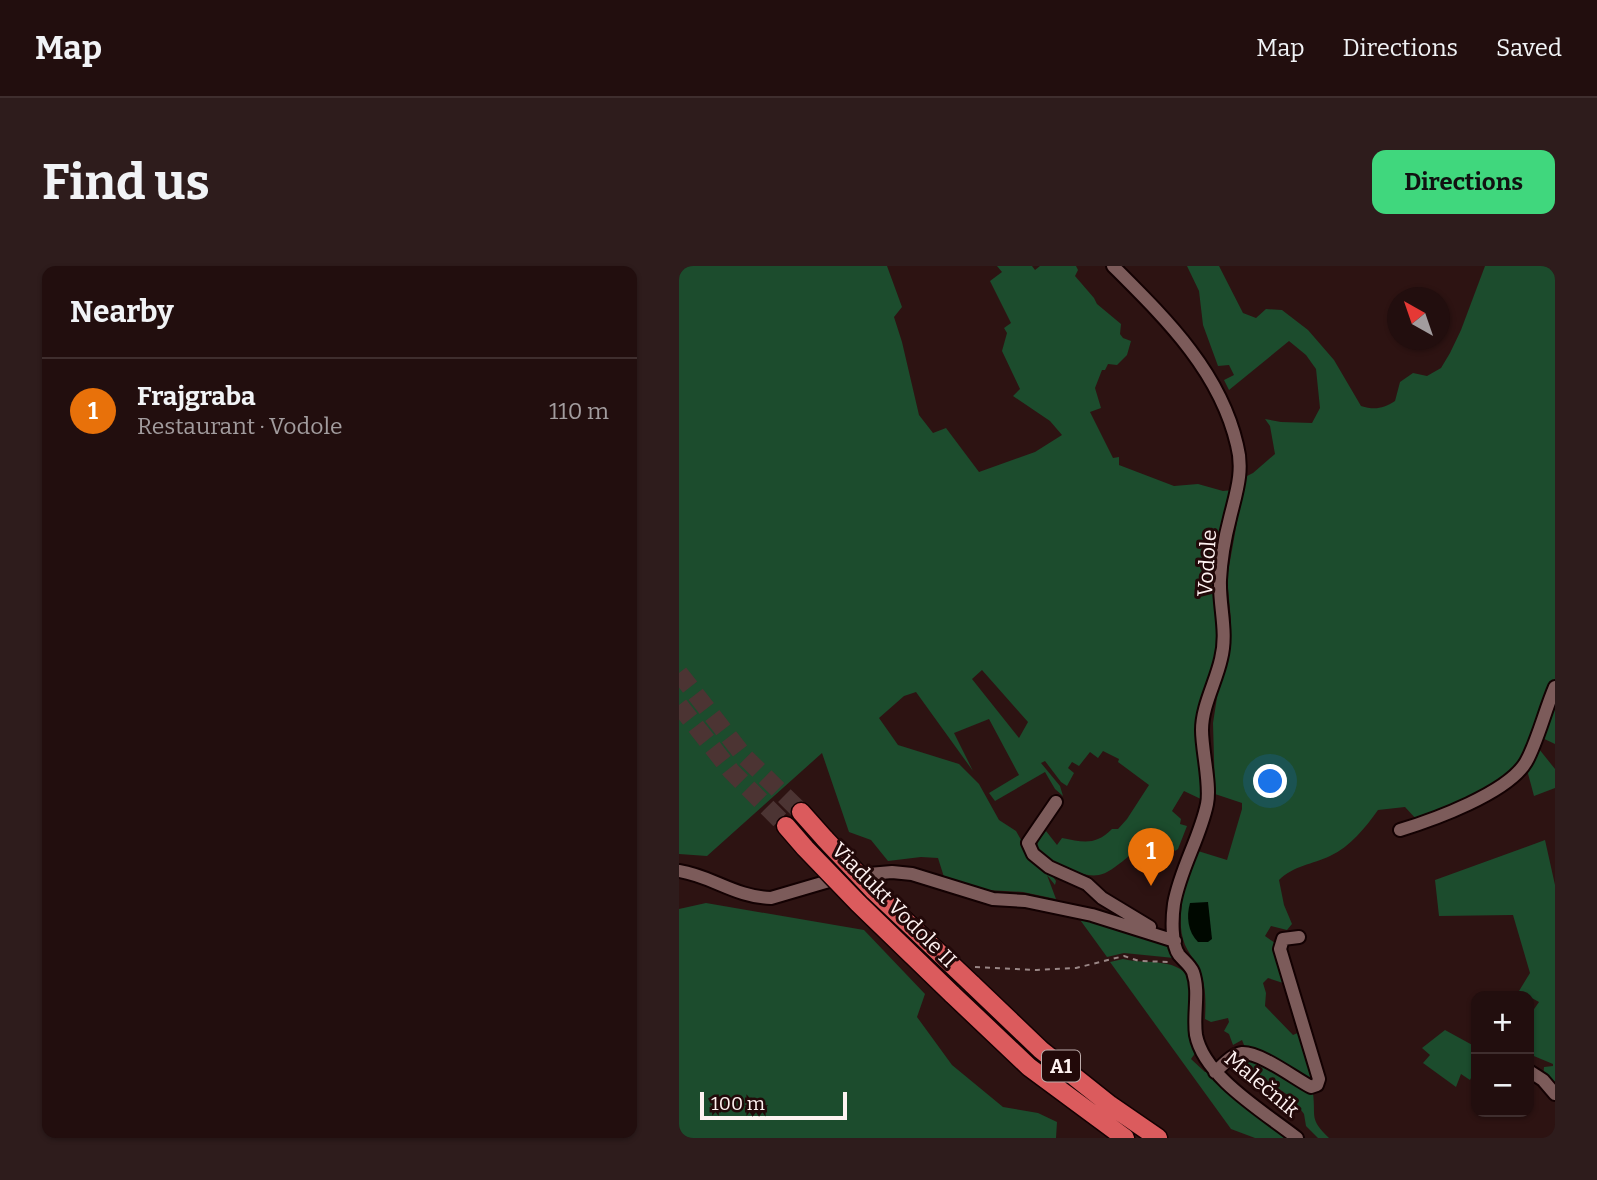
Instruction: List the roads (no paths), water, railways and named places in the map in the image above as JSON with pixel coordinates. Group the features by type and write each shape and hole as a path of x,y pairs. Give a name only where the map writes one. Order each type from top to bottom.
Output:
{"highway":[{"name":"Viadukt Vodole II","path":"801,812 874,891 972,975 1041,1050 1109,1105 1158,1138"},
{"name":"Viadukt Vodole II","path":"786,826 867,913 1029,1067 1125,1138"}],"street":[{"name":"Vodole","path":"1113,266 1139,289 1192,350 1225,410 1240,456 1238,484 1220,581 1225,629 1222,658 1202,728 1208,801 1174,904 1175,941"},
{"path":"1400,830 1483,797 1524,766 1555,687"},
{"path":"1056,802 1028,843 1033,854 1049,867 1087,884 1102,898 1175,941"},
{"path":"679,871 708,879 727,889 771,898 846,876 892,872 912,874 993,899 1024,901 1092,915 1175,941"},
{"path":"1215,1072 1241,1053 1260,1058 1311,1087 1317,1085 1319,1079 1280,949 1283,939 1299,937"},
{"name":"Malečnik","path":"1175,941 1177,953 1192,970 1195,982 1195,1030 1199,1047 1215,1072 1297,1138"},
{"path":"1534,1074 1555,1094"}],"tunnel":[{"path":"679,673 744,756 801,812"},
{"path":"679,705 731,771 786,826"}],"place":[{"name":"Frajgraba","path":"1151,886"}]}
